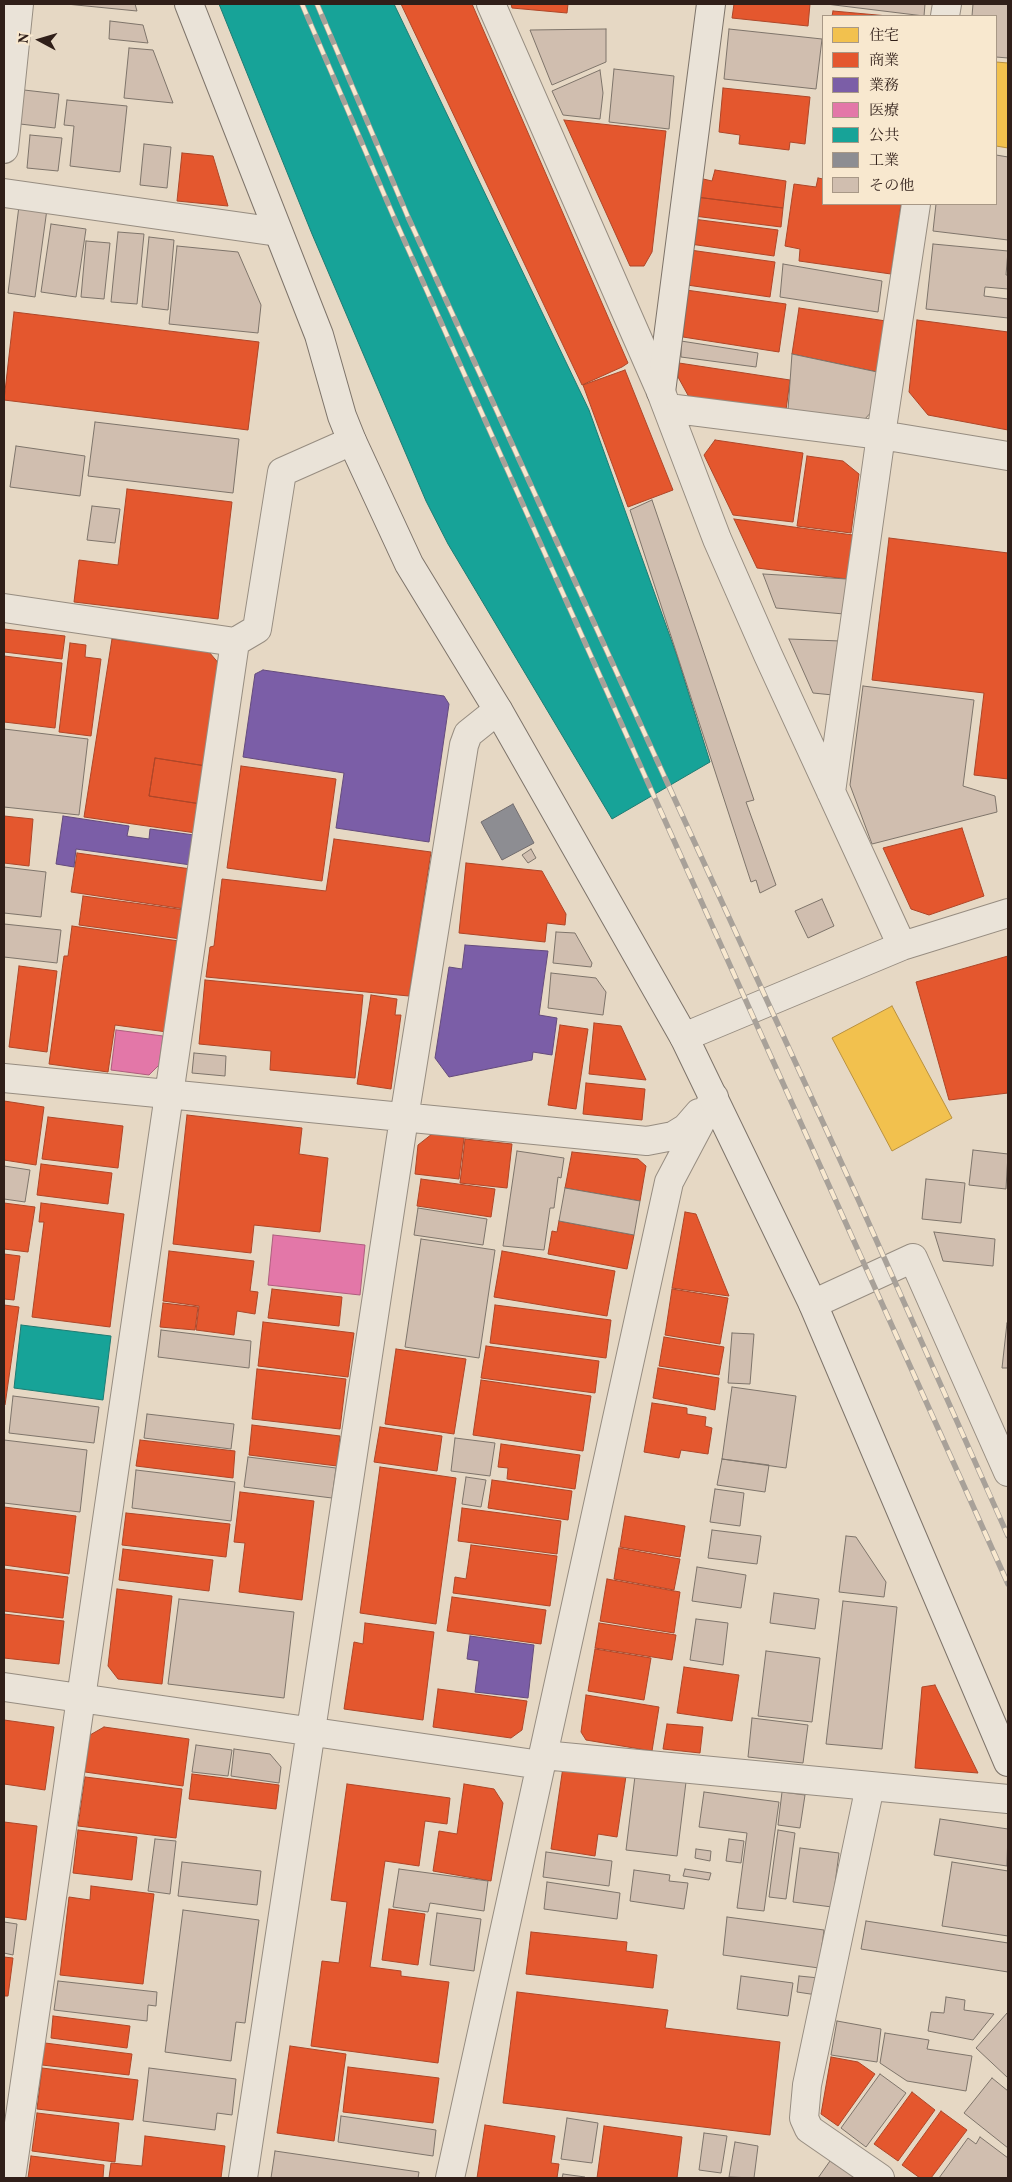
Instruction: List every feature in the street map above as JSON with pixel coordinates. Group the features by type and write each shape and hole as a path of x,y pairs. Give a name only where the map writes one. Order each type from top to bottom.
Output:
{"street":[{"path":"4,150 19,4"},
{"path":"189,4 319,335 342,416 409,564 498,710 684,1037 714,1096 813,1304 1008,1762"},
{"path":"490,4 664,400 717,539 902,946"},
{"path":"664,400 711,4"},
{"path":"4,193 278,232"},
{"path":"831,792 881,435 916,205"},
{"path":"664,400 1008,456"},
{"path":"4,608 235,642 257,630 282,472 352,441"},
{"path":"11,2178 235,642"},
{"path":"243,2178 404,1118 464,745 468,734 498,710"},
{"path":"684,1037 902,946 1008,913"},
{"path":"4,1078 647,1141 674,1136 680,1132 714,1096"},
{"path":"450,2178 669,1182 714,1096"},
{"path":"813,1304 913,1258 1008,1472"},
{"path":"4,1686 310,1731 542,1760 1008,1799"},
{"path":"870,1786 807,2085 804,2118 809,2129 880,2178"}],"building: 住宅":[{"path":"997,62 1008,63 1008,148 997,146"},
{"path":"892,1006 952,1118 892,1151 832,1038"}],"building: 商業":[{"path":"401,4 472,4 628,363 622,367 582,385"},
{"path":"511,4 568,4 567,13 512,8"},
{"path":"734,4 810,4 808,26 732,18"},
{"path":"833,11 877,15 832,15"},
{"path":"723,88 810,97 805,144 790,142 789,150 739,144 740,135 719,132"},
{"path":"564,120 666,131 652,252 644,266 630,266"},
{"path":"182,153 213,156 228,206 177,201"},
{"path":"715,170 786,181 783,208 696,197 699,178 712,181"},
{"path":"818,178 822,179 822,205 901,205 891,274 799,261 800,249 785,246 794,184 816,187"},
{"path":"696,197 783,208 781,227 694,216"},
{"path":"693,219 778,230 774,256 690,244"},
{"path":"690,250 775,262 770,297 687,285"},
{"path":"686,290 786,304 779,352 683,337"},
{"path":"799,308 886,321 882,373 792,354"},
{"path":"14,312 259,342 248,430 4,400"},
{"path":"917,320 1008,332 1008,430 928,415 909,392"},
{"path":"679,363 790,380 786,410 689,397 678,377"},
{"path":"625,370 673,490 628,507 583,385"},
{"path":"715,440 803,453 793,522 733,515 704,455"},
{"path":"807,456 843,461 859,474 851,533 797,526"},
{"path":"127,489 232,502 218,619 74,602 79,560 118,565"},
{"path":"734,519 853,535 847,579 757,568"},
{"path":"889,538 1008,553 1008,779 974,775 984,693 872,680"},
{"path":"4,629 65,636 62,659 4,652"},
{"path":"112,639 209,652 221,666 206,766 155,758 149,796 201,804 196,833 84,817"},
{"path":"70,643 86,645 85,657 101,659 91,736 59,732"},
{"path":"4,656 62,663 55,728 4,722"},
{"path":"155,758 206,766 201,804 149,796"},
{"path":"241,766 336,779 322,881 227,868"},
{"path":"4,816 33,819 29,866 4,863"},
{"path":"962,828 984,896 929,915 911,909 883,848"},
{"path":"334,839 431,852 409,996 206,977 210,947 214,946 222,879 326,891"},
{"path":"77,853 191,869 185,909 71,892"},
{"path":"466,863 542,871 566,914 565,925 547,923 545,942 459,933"},
{"path":"83,896 185,910 181,939 79,925"},
{"path":"72,926 179,941 167,1032 115,1025 108,1072 49,1064 64,956 68,956"},
{"path":"1008,956 1008,1093 949,1100 916,982"},
{"path":"19,966 57,971 47,1052 9,1047"},
{"path":"205,980 363,995 355,1078 270,1070 271,1051 199,1044"},
{"path":"371,995 397,999 395,1015 401,1015 391,1089 357,1084"},
{"path":"594,1023 621,1026 646,1080 589,1074"},
{"path":"560,1025 588,1029 576,1109 548,1105"},
{"path":"586,1083 645,1089 642,1120 583,1114"},
{"path":"4,1101 44,1107 36,1165 4,1160"},
{"path":"187,1115 302,1128 299,1154 328,1158 320,1232 254,1225 251,1253 173,1244"},
{"path":"48,1117 123,1126 118,1168 42,1159"},
{"path":"432,1134 464,1138 459,1179 415,1174 418,1145"},
{"path":"465,1139 512,1144 507,1188 460,1183"},
{"path":"572,1152 638,1159 646,1166 640,1201 565,1188"},
{"path":"41,1164 112,1173 108,1204 37,1195"},
{"path":"421,1179 495,1189 491,1217 417,1206"},
{"path":"4,1203 35,1207 28,1252 4,1249"},
{"path":"41,1203 124,1214 110,1327 32,1317 44,1222 39,1222"},
{"path":"685,1212 696,1214 729,1296 672,1288"},
{"path":"559,1221 634,1235 627,1269 548,1254 552,1231 557,1232"},
{"path":"169,1251 254,1261 250,1291 258,1292 255,1314 237,1311 234,1335 196,1330 199,1306 163,1301"},
{"path":"502,1251 615,1271 607,1316 494,1297"},
{"path":"4,1254 20,1256 14,1300 4,1299"},
{"path":"272,1289 342,1297 339,1326 268,1318"},
{"path":"672,1289 728,1298 720,1344 665,1335"},
{"path":"163,1303 198,1307 195,1330 160,1327"},
{"path":"4,1305 19,1307 5,1405 4,1405"},
{"path":"495,1305 611,1320 606,1358 490,1343"},
{"path":"263,1322 354,1333 348,1377 258,1366"},
{"path":"664,1337 724,1347 719,1375 659,1366"},
{"path":"486,1346 599,1361 595,1393 481,1378"},
{"path":"396,1349 466,1359 454,1434 385,1424"},
{"path":"658,1368 719,1378 715,1410 653,1398"},
{"path":"257,1369 346,1379 340,1429 252,1419"},
{"path":"481,1380 591,1396 583,1451 473,1435"},
{"path":"652,1403 687,1408 687,1414 706,1417 705,1426 712,1428 708,1454 681,1450 679,1458 644,1452"},
{"path":"252,1425 340,1436 337,1466 249,1455"},
{"path":"380,1427 442,1436 437,1471 374,1462"},
{"path":"140,1440 235,1451 233,1478 136,1466"},
{"path":"501,1444 580,1455 575,1489 507,1479 508,1468 498,1467"},
{"path":"380,1467 456,1478 436,1624 360,1613"},
{"path":"492,1480 572,1491 568,1520 488,1508"},
{"path":"240,1492 314,1501 302,1600 239,1592 245,1543 234,1542"},
{"path":"4,1507 76,1516 69,1574 4,1565"},
{"path":"462,1508 561,1521 557,1554 458,1541"},
{"path":"126,1513 230,1524 226,1557 122,1545"},
{"path":"625,1516 685,1526 680,1557 620,1547"},
{"path":"471,1545 557,1556 550,1606 453,1593 455,1577 466,1579"},
{"path":"619,1548 680,1559 674,1590 614,1579"},
{"path":"123,1549 213,1560 209,1591 119,1580"},
{"path":"4,1569 68,1577 63,1618 4,1611"},
{"path":"607,1579 680,1592 674,1633 600,1621"},
{"path":"117,1589 172,1596 162,1684 118,1679 108,1666"},
{"path":"452,1597 546,1610 541,1644 447,1631"},
{"path":"4,1614 64,1621 59,1664 4,1658"},
{"path":"365,1623 434,1632 423,1720 344,1709 354,1642 363,1644"},
{"path":"599,1623 676,1635 672,1660 595,1648"},
{"path":"595,1649 651,1658 644,1700 588,1691"},
{"path":"684,1667 739,1675 732,1721 677,1713"},
{"path":"935,1685 978,1773 915,1768 922,1687"},
{"path":"438,1689 527,1701 522,1730 511,1738 433,1727"},
{"path":"586,1695 659,1707 652,1751 586,1740 581,1732"},
{"path":"4,1720 54,1727 45,1790 4,1784"},
{"path":"667,1724 703,1727 700,1753 663,1749"},
{"path":"104,1727 189,1739 183,1786 85,1772 90,1735"},
{"path":"563,1767 626,1776 617,1837 598,1834 595,1856 551,1849"},
{"path":"192,1774 279,1785 276,1809 189,1799"},
{"path":"85,1777 182,1789 176,1838 78,1826"},
{"path":"347,1784 450,1798 447,1824 425,1821 419,1866 385,1861 370,1967 401,1971 401,1976 449,1982 438,2063 311,2046 322,1961 339,1963 347,1902 331,1900"},
{"path":"464,1784 494,1789 503,1803 491,1881 433,1871 439,1831 457,1834"},
{"path":"4,1822 37,1826 26,1920 4,1917"},
{"path":"78,1830 137,1837 132,1880 73,1873"},
{"path":"91,1886 154,1894 143,1984 60,1975 69,1897 90,1900"},
{"path":"389,1909 425,1914 418,1965 382,1960"},
{"path":"531,1932 627,1942 626,1951 657,1955 653,1988 526,1974"},
{"path":"4,1957 13,1958 8,1996 4,1996"},
{"path":"517,1992 668,2010 665,2028 780,2042 770,2135 503,2103"},
{"path":"53,2016 130,2026 127,2048 51,2038"},
{"path":"45,2043 132,2054 129,2075 42,2065"},
{"path":"290,2046 346,2054 334,2141 277,2133"},
{"path":"831,2057 858,2062 875,2074 838,2126 821,2114"},
{"path":"348,2067 439,2078 433,2123 343,2112"},
{"path":"42,2068 138,2080 133,2120 37,2109"},
{"path":"912,2092 935,2110 898,2161 874,2144"},
{"path":"941,2111 967,2130 931,2178 920,2178 902,2165"},
{"path":"37,2113 119,2123 115,2162 32,2151"},
{"path":"485,2125 555,2136 551,2163 559,2164 557,2178 477,2178"},
{"path":"604,2126 682,2137 677,2178 597,2178"},
{"path":"145,2136 225,2146 221,2178 109,2178 111,2163 142,2166"},
{"path":"31,2156 104,2165 103,2178 28,2178"}],"building: 業務":[{"path":"263,670 444,696 449,704 429,842 336,828 344,773 243,757 255,674"},
{"path":"63,816 129,826 127,836 149,839 150,829 194,835 191,865 76,849 74,867 56,864"},
{"path":"465,945 548,951 539,1015 557,1018 552,1055 533,1052 532,1060 449,1077 435,1058 449,967 462,969"},
{"path":"470,1636 534,1645 528,1698 475,1692 479,1661 467,1659"}],"building: 医療":[{"path":"116,1030 163,1036 159,1065 149,1075 111,1070"},
{"path":"273,1235 365,1245 360,1295 268,1285"}],"building: 公共":[{"path":"219,4 394,4 589,410 677,656 710,762 612,819 448,544 426,501 312,234"},
{"path":"21,1325 111,1336 103,1400 14,1388"}],"building: 工業":[{"path":"513,804 534,843 502,860 481,822"}],"building: その他":[{"path":"66,4 135,4 137,11"},
{"path":"826,4 925,4 924,15"},
{"path":"973,4 1008,4 1008,58 997,57 997,15 972,15"},
{"path":"110,21 143,25 148,43 109,39"},
{"path":"606,29 606,62 552,85 530,30"},
{"path":"729,29 822,39 816,89 724,79"},
{"path":"129,48 153,50 173,103 124,98"},
{"path":"614,69 674,76 669,129 609,122"},
{"path":"600,70 603,93 600,119 563,115 552,91"},
{"path":"24,90 59,94 55,128 20,124"},
{"path":"67,100 127,106 120,172 70,166 74,126 64,125"},
{"path":"30,135 62,138 58,171 27,168"},
{"path":"144,144 171,147 167,188 140,185"},
{"path":"997,155 1008,157 1008,240 933,231 936,205 997,205"},
{"path":"19,206 47,209 35,297 8,293"},
{"path":"51,224 86,229 76,297 41,292"},
{"path":"118,232 144,234 137,304 111,302"},
{"path":"149,237 174,240 168,310 142,307"},
{"path":"86,241 110,243 104,299 81,297"},
{"path":"933,244 1008,251 1006,275 1008,275 1008,289 985,287 984,296 1008,299 1008,318 926,309"},
{"path":"177,246 238,252 261,305 258,333 169,324"},
{"path":"783,264 882,281 878,312 780,297"},
{"path":"681,341 758,353 756,367 681,357"},
{"path":"792,354 882,373 875,408 863,421 788,410"},
{"path":"95,422 239,439 233,493 88,476"},
{"path":"16,446 85,456 80,496 10,487"},
{"path":"652,500 754,800 746,802 776,885 760,893 756,880 751,882 630,510"},
{"path":"92,506 120,509 115,543 87,540"},
{"path":"763,574 847,579 844,614 776,608"},
{"path":"789,639 840,641 833,695 813,693"},
{"path":"863,686 974,700 963,786 995,796 997,812 872,844 850,785"},
{"path":"4,729 88,739 79,815 4,807"},
{"path":"531,849 536,858 528,863 522,855"},
{"path":"4,867 46,872 41,917 4,913"},
{"path":"822,899 834,926 808,938 795,911"},
{"path":"4,924 61,930 57,963 4,957"},
{"path":"556,932 575,933 592,963 591,967 553,963"},
{"path":"551,973 596,978 606,992 603,1015 548,1008"},
{"path":"194,1053 226,1056 225,1076 192,1073"},
{"path":"973,1150 1008,1154 1006,1189 969,1185"},
{"path":"517,1151 564,1158 561,1178 558,1177 554,1208 550,1208 544,1250 503,1246"},
{"path":"4,1166 30,1170 25,1202 4,1199"},
{"path":"926,1179 965,1183 961,1223 922,1219"},
{"path":"565,1188 640,1201 634,1235 559,1221"},
{"path":"418,1208 487,1219 483,1245 414,1235"},
{"path":"934,1232 995,1239 993,1266 943,1261"},
{"path":"421,1239 495,1250 479,1358 405,1347"},
{"path":"1007,1323 1008,1368 1002,1368"},
{"path":"161,1330 251,1341 249,1368 158,1357"},
{"path":"732,1333 754,1334 750,1384 728,1383"},
{"path":"732,1387 796,1396 786,1468 722,1459"},
{"path":"13,1396 99,1407 94,1443 9,1433"},
{"path":"147,1414 234,1424 231,1449 144,1438"},
{"path":"455,1438 495,1443 490,1476 451,1471"},
{"path":"4,1440 87,1450 80,1512 4,1503"},
{"path":"248,1457 336,1468 332,1498 244,1487"},
{"path":"722,1459 769,1465 765,1492 717,1485"},
{"path":"136,1470 235,1482 231,1521 132,1508"},
{"path":"466,1477 486,1480 481,1507 462,1504"},
{"path":"715,1489 744,1493 740,1526 710,1522"},
{"path":"712,1530 761,1536 757,1564 708,1558"},
{"path":"846,1536 856,1537 886,1582 884,1597 839,1592"},
{"path":"697,1567 746,1575 741,1608 692,1601"},
{"path":"774,1593 819,1599 815,1629 770,1623"},
{"path":"179,1599 294,1612 284,1698 168,1684"},
{"path":"843,1601 897,1607 882,1749 826,1744"},
{"path":"696,1619 728,1623 723,1665 690,1660"},
{"path":"766,1651 820,1658 812,1722 758,1716"},
{"path":"752,1718 808,1725 803,1763 748,1757"},
{"path":"196,1745 232,1750 228,1776 192,1772"},
{"path":"234,1749 270,1754 281,1767 279,1783 231,1776"},
{"path":"635,1776 686,1782 677,1856 626,1850"},
{"path":"704,1792 779,1802 764,1911 737,1908 747,1833 699,1827"},
{"path":"782,1792 805,1795 800,1828 778,1825"},
{"path":"940,1819 1008,1829 1007,1866 934,1855"},
{"path":"778,1830 795,1833 786,1899 769,1897"},
{"path":"155,1839 176,1841 170,1894 148,1891"},
{"path":"729,1839 744,1841 741,1863 726,1861"},
{"path":"800,1848 839,1853 832,1907 793,1902"},
{"path":"696,1849 711,1851 710,1861 695,1858"},
{"path":"546,1852 612,1861 609,1886 543,1877"},
{"path":"182,1862 261,1871 257,1905 178,1896"},
{"path":"952,1862 1008,1871 1008,1936 942,1926"},
{"path":"399,1869 488,1881 484,1911 430,1903 428,1912 393,1907"},
{"path":"685,1869 711,1873 709,1880 683,1876"},
{"path":"634,1870 670,1875 669,1881 688,1883 684,1909 630,1901"},
{"path":"547,1882 620,1893 617,1919 544,1909"},
{"path":"183,1910 259,1920 245,2023 236,2022 231,2061 165,2052"},
{"path":"437,1913 481,1919 474,1971 430,1965"},
{"path":"727,1917 824,1930 819,1968 723,1955"},
{"path":"866,1921 1008,1943 1008,1972 861,1949"},
{"path":"4,1922 17,1924 13,1955 4,1953"},
{"path":"741,1976 793,1983 788,2016 737,2009"},
{"path":"799,1976 819,1978 817,1995 797,1992"},
{"path":"58,1981 157,1992 156,2006 148,2005 147,2021 54,2010"},
{"path":"946,1997 965,2000 964,2010 994,2014 973,2040 928,2031 931,2012 944,2013"},
{"path":"1008,2012 1008,2078 976,2048"},
{"path":"837,2021 881,2029 877,2062 831,2055"},
{"path":"885,2033 929,2040 927,2049 972,2056 966,2091 907,2081 880,2063"},
{"path":"149,2068 236,2079 232,2115 217,2113 215,2130 143,2121"},
{"path":"880,2074 906,2093 866,2147 841,2128"},
{"path":"992,2078 1008,2091 1008,2148 964,2113"},
{"path":"341,2116 436,2130 433,2156 338,2142"},
{"path":"567,2118 598,2123 592,2163 561,2159"},
{"path":"704,2133 727,2136 721,2173 699,2170"},
{"path":"980,2137 1008,2158 1008,2178 939,2178 968,2138 976,2144"},
{"path":"735,2142 758,2146 754,2178 729,2177"},
{"path":"275,2151 419,2172 418,2178 271,2178"},
{"path":"830,2161 856,2178 818,2178"},
{"path":"563,2174 585,2177 585,2178 562,2178"}],"railway":[{"path":"302,4 396,222 1008,1584"},
{"path":"317,4 408,217 858,1199 1008,1536"}]}
